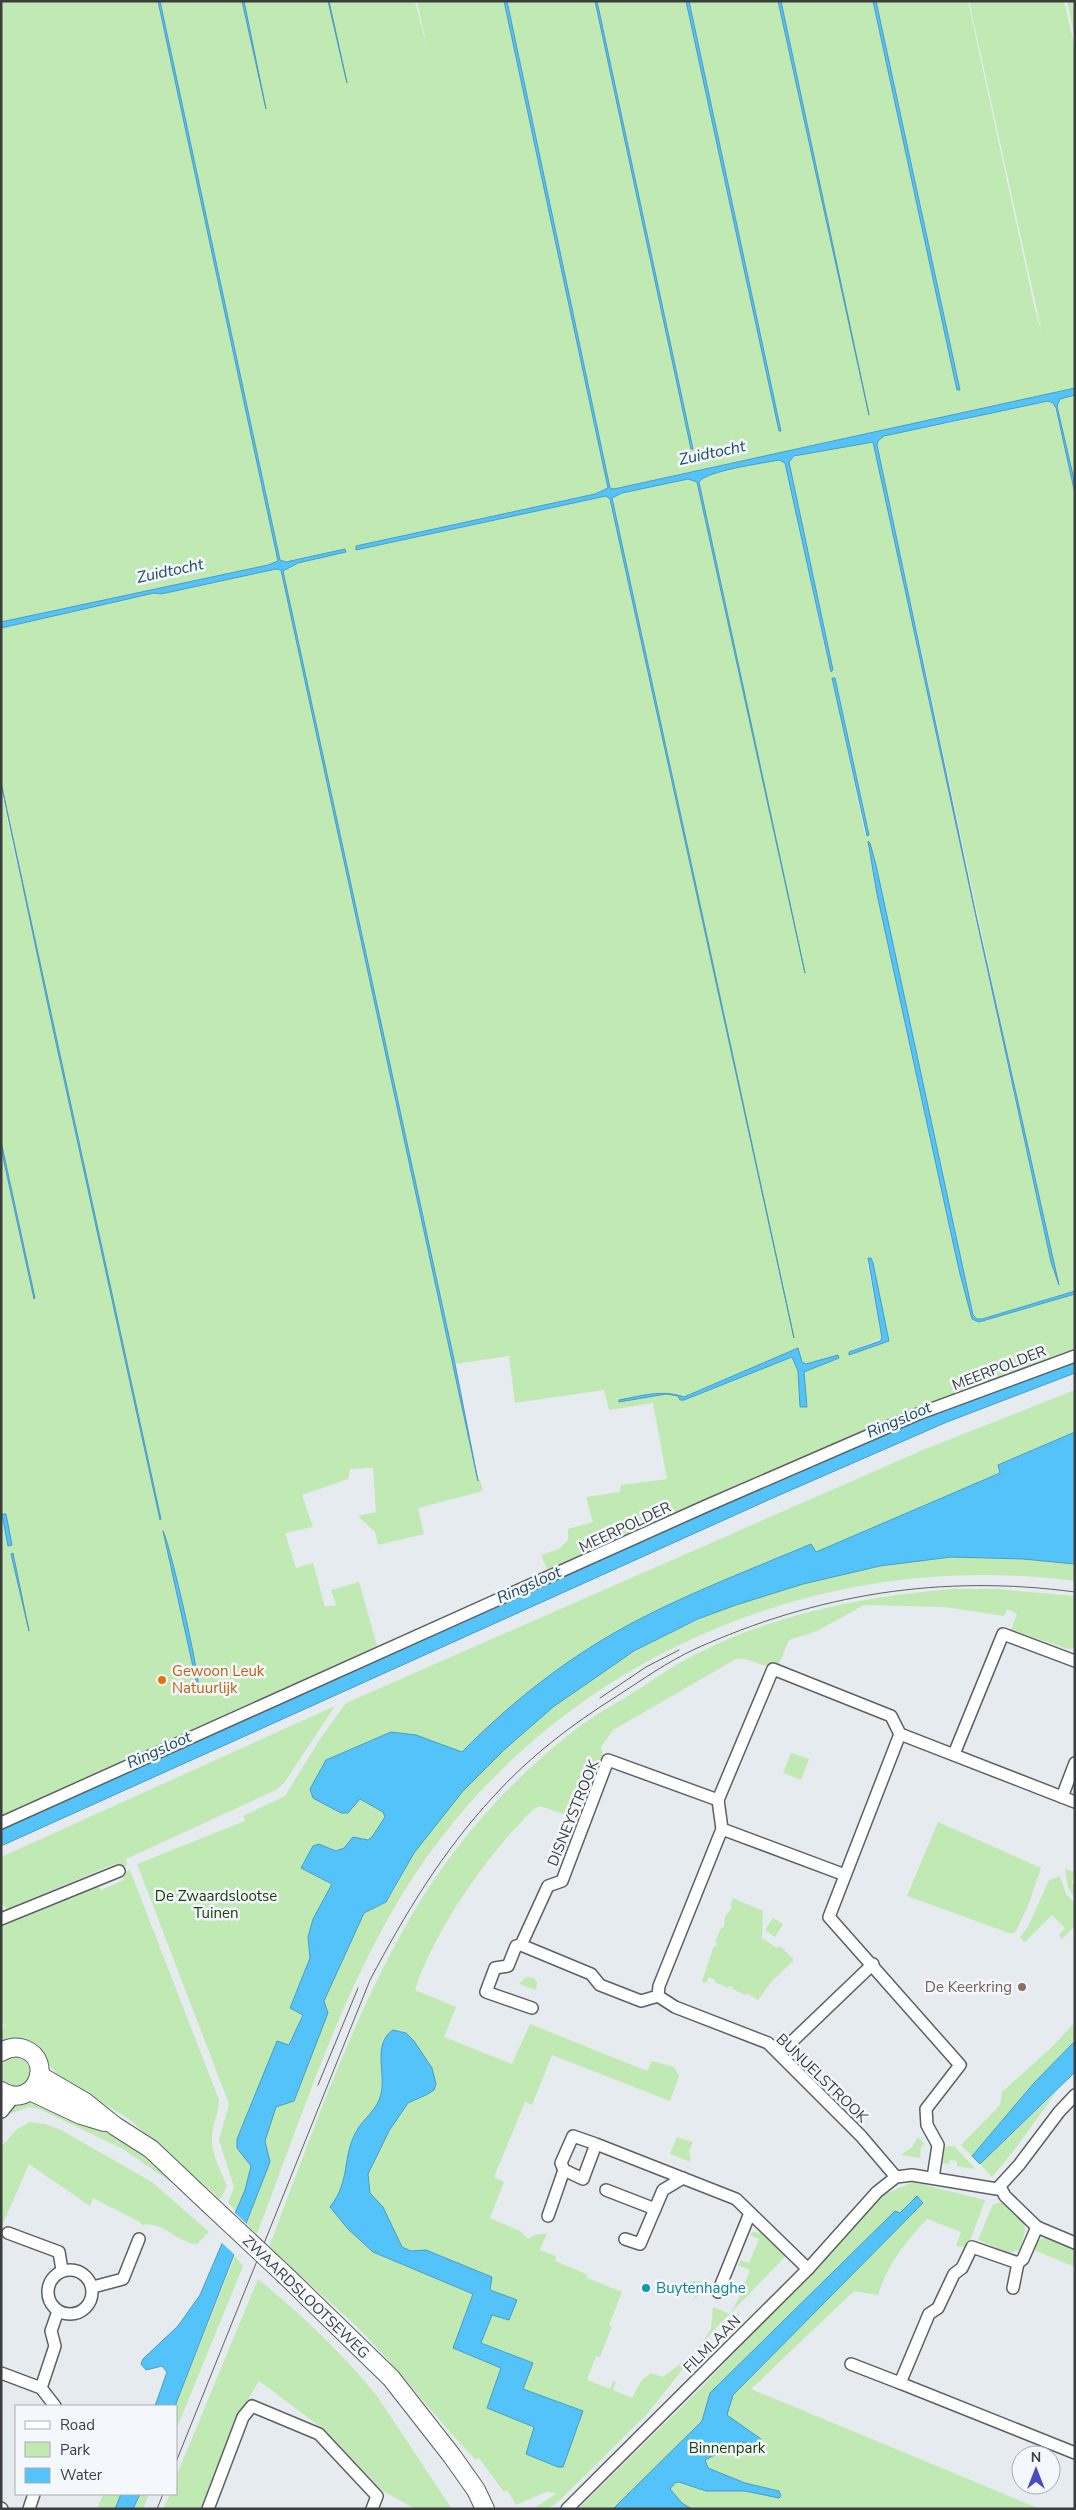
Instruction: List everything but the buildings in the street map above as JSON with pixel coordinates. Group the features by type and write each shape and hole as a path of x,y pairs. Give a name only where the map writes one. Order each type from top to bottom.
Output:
{"main road":[{"path":"1,2052 17,2048 29,2052 38,2062 39,2075 30,2091 5,2099"},
{"name":"ZWAARDSLOOTSEWEG","path":"39,2075 85,2102 114,2126 151,2149 286,2276 391,2378 476,2490 497,2509"},
{"name":"ZWAARDSLOOTSEWEG","path":"30,2091 82,2115 114,2126"},
{"name":"ZWAARDSLOOTSEWEG","path":"476,2490 485,2509"}],"street":[{"name":"MEERPOLDER","path":"1,1823 714,1502 918,1414 1075,1356"},
{"path":"954,1754 1005,1631 1075,1661"},
{"path":"521,1945 591,1974 600,1985 641,2001 658,1996 658,1986 722,1829 718,1800 773,1669 891,1716 900,1734 1075,1802"},
{"path":"900,1734 829,1917 873,1964 960,2065 926,2109 927,2125 938,2145 933,2178"},
{"name":"DISNEYSTROOK","path":"532,2008 486,1992 495,1968 508,1966 516,1946 521,1945 548,1886 562,1881 608,1760 718,1800"},
{"path":"1062,1797 1075,1763"},
{"path":"722,1829 845,1875"},
{"path":"1,1919 119,1871"},
{"path":"779,2054 873,1964"},
{"name":"BUNUELSTROOK","path":"658,1996 676,2007 768,2043 866,2142 896,2177"},
{"path":"896,2177 912,2175 993,2190 1000,2187 1059,2112 1075,2096"},
{"path":"596,2144 583,2179 564,2170 561,2163 573,2136 596,2144 736,2199 808,2269"},
{"path":"548,2216 564,2170"},
{"name":"FILMLAAN","path":"567,2509 808,2269 877,2192 896,2177"},
{"path":"625,2239 640,2244 663,2190 683,2178"},
{"path":"1000,2187 1005,2196 1037,2227 1075,2243"},
{"path":"606,2190 655,2209"},
{"path":"718,2292 750,2213"},
{"path":"1013,2288 1018,2264 1023,2259 1037,2227"},
{"path":"8,2233 59,2252 62,2270"},
{"path":"93,2287 123,2279 139,2238"},
{"path":"900,2383 929,2314 938,2308 954,2274 962,2268 972,2247 1018,2264"},
{"path":"62,2270 81,2271 93,2287 90,2304 77,2314 58,2311 48,2298 50,2282 62,2270"},
{"path":"41,2388 56,2346 51,2331 58,2311"},
{"path":"851,2364 1075,2453"},
{"path":"1,2373 41,2388 54,2405"},
{"path":"208,2509 243,2417 252,2406 319,2434 377,2496 372,2509"},
{"path":"29,2509 34,2495"}],"green space":[{"path":"1,1 158,1 275,542 278,558 276,563 1,622"},
{"path":"160,1 242,1 265,107 244,1 328,1 347,83 329,1 415,1 427,48 417,1 504,1 608,488 595,494 356,547 357,550 606,496 610,499 794,1338 612,498 622,493 688,479 697,482 805,973 699,482 712,474 736,468 779,460 785,463 828,662 833,670 789,462 802,454 814,451 842,445 873,442 1004,1050 1057,1285 877,445 877,441 884,436 965,420 1006,408 1048,401 1054,404 1075,494 1075,1291 982,1319 977,1319 973,1315 870,843 877,894 959,1270 972,1319 979,1322 1075,1294 1075,1360 84,1791 1,1829 1,1148 35,1298 1,1141 1,790 95,1219 1,783 1,628 154,593 161,594 276,569 281,570 478,1480 480,1480 483,1491 418,1508 424,1534 378,1545 375,1532 358,1516 376,1512 373,1468 350,1469 348,1479 302,1495 313,1527 285,1533 296,1568 313,1563 325,1607 336,1605 331,1590 359,1582 378,1649 548,1572 541,1555 559,1549 568,1540 568,1529 593,1522 586,1497 620,1492 621,1485 667,1479 653,1403 609,1410 604,1390 515,1403 509,1356 455,1364 283,571 298,563 346,552 345,549 286,562 280,560","holes":["832,678 835,678 869,835 865,834","871,1258 889,1341 849,1355 849,1352 882,1338 867,1261","798,1349 802,1362 806,1364 839,1358 804,1372 807,1407 800,1407 798,1371 792,1357 684,1400 680,1400 679,1396 666,1394 619,1402 619,1400 673,1393 684,1397","164,1532 170,1554 201,1693 199,1693","13,1553 29,1630 11,1554"]},
{"path":"507,1 595,1 693,449 597,1 686,1 779,431 781,430 689,1 778,1 869,414 781,1 873,1 957,390 960,389 876,1 968,1 1035,310 1042,333 969,1 1064,1 1075,48 1075,388 614,489 610,488"},
{"path":"1067,1 1075,1 1075,39"},
{"path":"1075,395 1075,484 1057,406 1060,399"},
{"name":"De Zwaardslootse Tuinen","path":"1075,1390 1075,1432 998,1465 1000,1473 816,1552 811,1544 699,1591 634,1622 588,1649 543,1680 501,1715 462,1752 416,1735 341,1813 351,1811 360,1799 383,1812 385,1817 372,1838 368,1840 356,1837 342,1849 336,1851 325,1846 301,1868 332,1884 313,1919 308,1936 310,1958 290,2008 303,2015 289,2045 277,2041 237,2148 251,2166 245,2190 236,2211 228,2203 234,2187 219,2140 229,2104 137,1864 245,1821 243,1816 285,1796 320,1739 346,1703 923,1450"},
{"path":"951,1557 1023,1559 1075,1564 1075,1581 974,1575 874,1584 777,1606 685,1642 599,1691 520,1752 452,1824 394,1908 373,1947 336,2027 303,2109 257,2234 246,2226 270,2162 265,2141 276,2106 294,2101 328,2013 324,2001 362,1916 367,1910 386,1901 394,1891 413,1855 437,1822 463,1791 513,1740 567,1696 624,1658 684,1627 747,1601 812,1581 881,1567"},
{"path":"952,1589 997,1589 1075,1596 1075,1648 1068,1649 1011,1630 1017,1614 1007,1609 1004,1616 945,1607 864,1605 817,1631 789,1640 778,1666 767,1666 736,1659 613,1730 601,1747 604,1758 578,1819 540,1806 534,1809 499,1846 482,1869 449,1918 435,1943 423,1967 415,1990 456,2007 444,2037 512,2064 530,2024 647,2071 652,2061 674,2067 679,2076 670,2101 552,2055 532,2105 525,2102 494,2177 504,2182 490,2218 520,2231 528,2239 535,2235 547,2233 540,2250 556,2256 555,2261 588,2275 587,2278 622,2292 609,2325 612,2326 600,2357 596,2356 587,2380 610,2389 613,2381 616,2382 613,2390 632,2398 641,2381 651,2373 663,2377 695,2353 711,2329 713,2307 730,2314 713,2331 648,2413 558,2502 547,2509 533,2509 557,2493 546,2492 516,2505 507,2490 504,2492 479,2458 476,2460 461,2444 359,2329 269,2247 317,2119 352,2035 391,1953 413,1913 445,1864 482,1818 522,1775 566,1737 593,1717 689,1658 726,1640 757,1628 821,1609 886,1596","holes":["400,2030 414,2041 428,2094 408,2103 379,2148 368,2174 370,2193 383,2207 402,2247 411,2251 426,2250 492,2278 489,2290 492,2315 481,2343 532,2363 523,2389 582,2411 487,2408 502,2368 453,2348 473,2294 373,2252 348,2229 330,2207 341,2187 359,2128 364,2119 377,2105 381,2093 383,2039"]},
{"path":"335,1706 284,1783 276,1790 126,1859 127,1865 119,1868 117,1863 7,1909 1,1902 1,1857"},
{"path":"791,1753 809,1759 801,1780 783,1773"},
{"path":"938,1822 1041,1868 1028,1906 1015,1933 1009,1933 907,1896"},
{"path":"1065,1869 1075,1872 1072,1883 1075,1885 1075,1899 1068,1887"},
{"path":"130,1870 219,2100 213,2128 212,2144 227,2186 220,2199 129,2119 58,2076 35,2045 20,2039 1,2040 1,2030 5,2025 1,2022 1,1927 96,1884 101,1890 124,1880 122,1873"},
{"path":"1060,1876 1066,1894 1075,1903 1075,1926 1062,1939 1059,1935 1065,1928 1052,1915 1025,1942 1020,1937 1028,1927 1049,1880"},
{"path":"733,1898 763,1911 762,1938 777,1948 780,1946 794,1960 772,1981 758,2000 747,1993 746,1995 732,1989 733,1987 729,1986 728,1988 714,1982 715,1980 709,1977 706,1983 702,1981 714,1946 716,1947 717,1943 715,1942 721,1928 724,1927 725,1917 732,1907 730,1906"},
{"path":"773,1918 783,1924 775,1937 765,1930"},
{"path":"526,1977 534,1978 537,1982 536,1990 519,1984"},
{"path":"1075,2022 1075,2041 1034,2083 972,2156 961,2145 1000,2105 1002,2092 1052,2047"},
{"path":"15,2057 21,2058 29,2066 29,2078 21,2086 15,2087 9,2086 1,2078 0,2072 1,2066 9,2058"},
{"path":"1057,2091 1012,2153 992,2177 980,2164"},
{"path":"28,2099 93,2125 116,2137 159,2168 179,2185 178,2187 123,2149 39,2109 29,2107 12,2113 7,2111 12,2105"},
{"path":"30,2122 45,2124 61,2130 152,2182 209,2232 197,2244 190,2243 157,2226 142,2225 140,2222 93,2198 90,2206 29,2164 1,2228 1,2147 17,2129"},
{"path":"677,2137 693,2142 689,2151 691,2162 670,2154"},
{"path":"918,2137 925,2144 921,2147 920,2158 901,2155 912,2147"},
{"path":"954,2146 974,2167 973,2169 957,2166 957,2161 950,2160 949,2164 942,2163 945,2147"},
{"name":"Binnenpark","path":"913,2182 985,2200 970,2241 963,2247 956,2246 961,2232 927,2219 892,2263 878,2295 854,2291 751,2389 1040,2509 578,2509 703,2386 839,2242 872,2204 885,2194","holes":["918,2196 922,2203 741,2387 718,2386 895,2211 900,2213"]},
{"path":"1003,2202 1020,2219 1025,2227 1025,2233 1019,2250 1009,2253 978,2240 993,2204"},
{"path":"753,2232 763,2233 786,2256 731,2313 750,2270 738,2265 741,2260 749,2263 759,2239 750,2235"},
{"path":"1045,2238 1075,2250 1075,2267 1034,2250 1038,2240"},
{"path":"235,2256 243,2266 178,2425 178,2405 175,2405"},
{"path":"258,2279 321,2334 364,2380 377,2396 452,2509 415,2509 383,2491 322,2428 259,2381 246,2403 203,2509 163,2509 170,2495 178,2495 178,2472"},
{"path":"691,2281 702,2281 711,2285 706,2292 693,2299 698,2293 697,2289 687,2292 685,2290"},
{"path":"103,2495 121,2495 115,2509 97,2509"},
{"path":"140,2495 149,2495 143,2509 133,2509"}],"water":[{"path":"158,1 160,1 280,560 286,562 345,549 346,552 298,563 283,571 455,1364 478,1481 281,570 276,569 161,594 154,593 1,628 1,622 268,565 278,561"},
{"path":"242,1 244,1 266,109"},
{"path":"328,1 329,1 347,83"},
{"path":"504,1 507,1 610,488 614,489 1075,388 1075,395 1060,399 1057,406 1075,484 1075,494 1056,408 1053,403 1048,401 884,436 878,441 877,445 976,915 1059,1285 1051,1262 873,442 794,456 789,462 833,670 831,672 785,463 779,460 736,468 712,474 699,482 805,973 697,482 688,479 622,493 612,498 794,1338 610,499 606,496 356,550 356,546 595,494 608,488"},
{"path":"595,1 597,1 693,449 691,449"},
{"path":"686,1 689,1 781,431 779,431"},
{"path":"778,1 781,1 869,415"},
{"path":"873,1 876,1 960,390 957,390"},
{"path":"832,678 835,678 869,835 867,836"},
{"path":"1,783 161,1519 160,1520 53,1029"},
{"path":"868,841 876,865 973,1315 977,1319 982,1319 1075,1291 1075,1294 979,1322 972,1319 959,1270 877,894"},
{"path":"1,1141 35,1298 34,1299 1,1148"},
{"path":"868,1258 871,1258 873,1263 889,1341 849,1355 849,1352 880,1341 882,1338"},
{"path":"798,1348 802,1362 806,1364 838,1355 839,1358 804,1372 807,1407 800,1407 798,1371 792,1357 684,1400 680,1400 678,1396 666,1394 619,1402 619,1400 660,1393 676,1395 684,1397"},
{"path":"1075,1360 1075,1373 947,1422 775,1497 1,1846 1,1829 84,1791 622,1548 902,1425"},
{"path":"1075,1432 1075,1564 1023,1559 951,1557 880,1566 803,1584 698,1619 634,1651 553,1707 504,1750 463,1791 414,1853 386,1902 364,1913 324,2001 328,2013 294,2101 276,2107 265,2141 270,2162 175,2405 155,2405 167,2372 162,2366 146,2370 141,2364 143,2359 178,2326 200,2295 245,2190 251,2166 237,2148 237,2139 277,2041 289,2045 303,2015 290,2008 310,1958 308,1937 313,1919 332,1884 301,1868 313,1846 319,1844 336,1851 344,1848 353,1837 368,1840 385,1817 383,1812 360,1799 348,1813 341,1813 313,1798 310,1789 326,1760 391,1732 416,1735 462,1752 501,1715 543,1680 588,1649 634,1622 699,1591 811,1544 816,1552 1000,1473 998,1465"},
{"path":"2,1514 6,1514 12,1545 8,1546"},
{"path":"163,1531 185,1613 196,1666 199,1694"},
{"path":"13,1553 29,1631 11,1554"},
{"path":"393,2030 406,2033 414,2041 432,2068 436,2084 434,2090 408,2103 389,2131 368,2174 370,2193 383,2207 402,2247 411,2251 426,2250 492,2277 490,2290 517,2300 509,2320 492,2315 481,2343 533,2363 523,2389 583,2411 563,2467 558,2467 526,2454 534,2427 487,2408 501,2368 453,2348 473,2294 373,2252 348,2229 330,2207 341,2187 349,2150 356,2132 379,2100 382,2086 381,2051 387,2036"},
{"path":"1075,2041 1075,2072 980,2164 972,2156 1034,2083"},
{"path":"917,2196 923,2203 733,2395 727,2415 761,2439 757,2445 740,2442 705,2460 708,2468 745,2483 779,2491 781,2496 779,2498 745,2491 706,2491 679,2482 675,2483 670,2489 682,2503 692,2509 613,2509 702,2421 710,2393 895,2211 900,2213"},
{"path":"121,2495 140,2495 133,2509 115,2509"}],"pier":[{"path":"233,2211 249,2226 237,2257 221,2242"}],"tram line":[{"path":"178,2457 370,1980 397,1931 441,1862 475,1818 521,1768 583,1718 675,1660 695,1649 741,1630 787,1614 881,1593 928,1588 1025,1587 1075,1592"},
{"path":"600,1698 646,1667 679,1650"},
{"path":"318,2085 358,1988"},
{"path":"157,2509 163,2495"}],"place":[{"name":"Gewoon Leuk Natuurlijk","path":"162,1680"},
{"name":"De Keerkring","path":"1022,1987"},
{"name":"Buytenhaghe","path":"646,2288"}],"water label":[{"name":"Zuidtocht","path":"712,453"},
{"name":"Zuidtocht","path":"170,571"},
{"name":"Ringsloot","path":"899,1420"},
{"name":"Ringsloot","path":"529,1585"},
{"name":"Ringsloot","path":"159,1750"}]}
